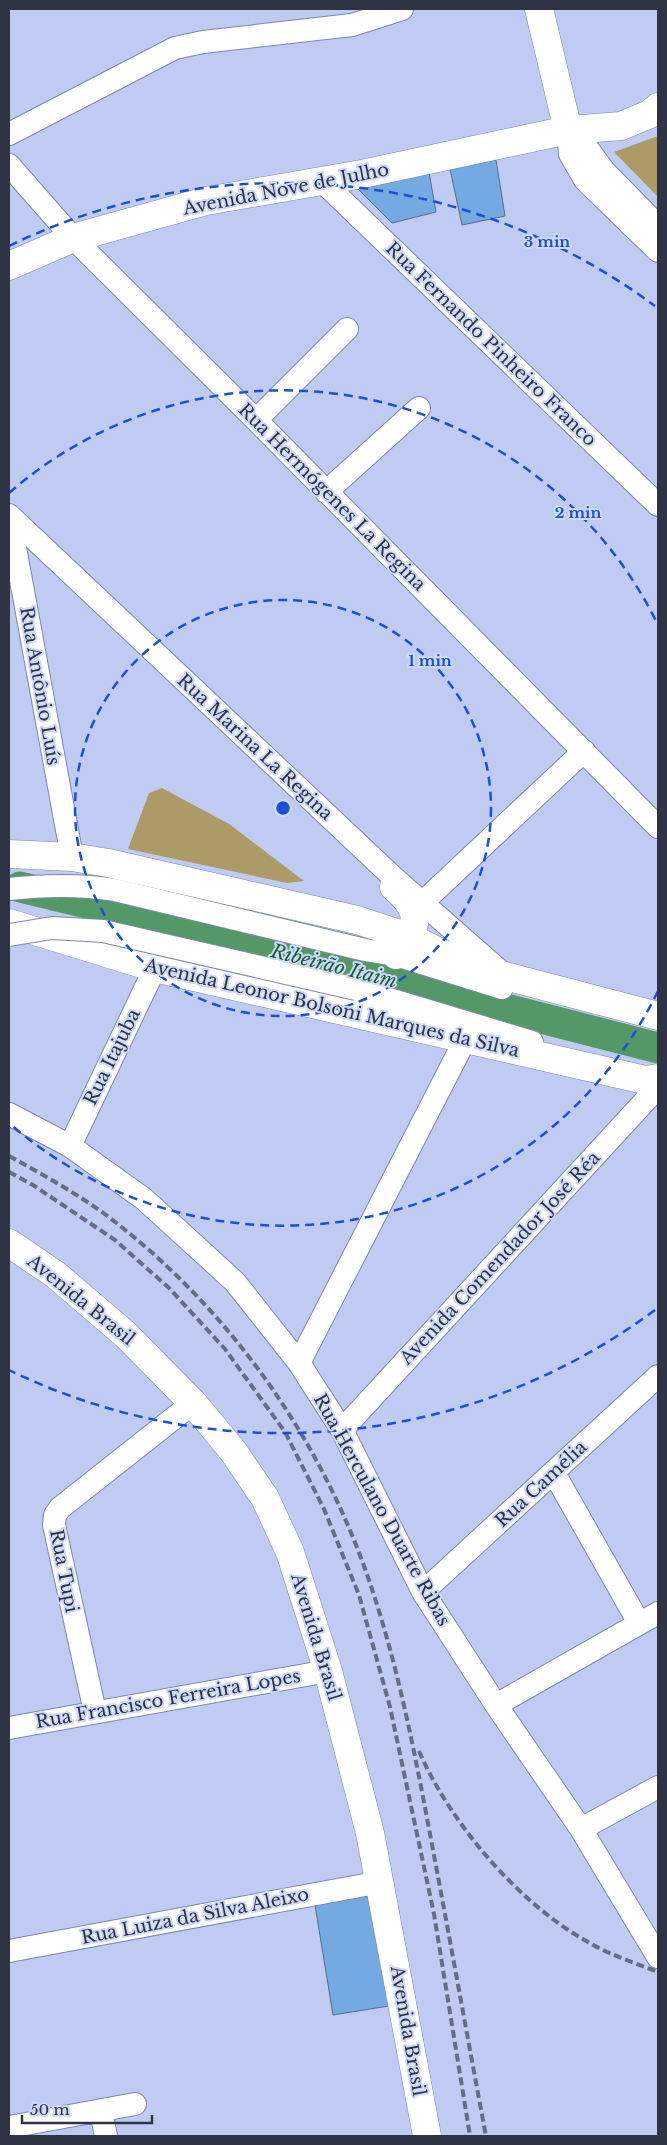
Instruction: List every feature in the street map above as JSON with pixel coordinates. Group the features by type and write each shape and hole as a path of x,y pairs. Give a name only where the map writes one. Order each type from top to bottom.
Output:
{"main road":[{"path":"539,9 568,130"},
{"name":"Avenida Nove de Julho","path":"9,266 73,238 206,202 323,182 568,130 621,126 650,114 658,107"},
{"path":"9,854 72,857 205,884 357,920 402,946 484,974 658,1016"},
{"path":"357,920 384,904 394,882 415,911 414,926 402,946"},
{"name":"Avenida Leonor Bolsoni Marques da Silva","path":"9,923 155,968 645,1080 658,1077"},
{"name":"Avenida Brasil","path":"9,1243 56,1275 126,1335 193,1403 233,1451 265,1498 290,1552 328,1671 381,1882 427,2136"}],"street":[{"path":"9,134 175,48 203,42 308,32 352,25 402,9"},
{"path":"568,130 588,149 604,171 658,226"},
{"path":"568,130 570,154 584,180 658,251"},
{"name":"Rua Hermógenes La Regina","path":"9,165 73,238 256,420 658,827"},
{"name":"Rua Fernando Pinheiro Franco","path":"323,182 658,505"},
{"path":"256,420 348,329"},
{"path":"326,492 419,408"},
{"name":"Rua Antônio Luís","path":"9,515 72,857"},
{"name":"Rua Marina La Regina","path":"9,515 394,882 422,903 484,974"},
{"path":"422,903 584,751"},
{"path":"9,889 45,885 82,885 115,890 365,950 402,946"},
{"name":"Avenida Leonor Bolsoni Marques da Silva","path":"9,935 52,928 103,932 356,989 553,1048 658,1077"},
{"name":"Rua Itajuba","path":"70,1146 155,968"},
{"path":"484,974 563,1005 658,1025"},
{"path":"299,1363 466,1038"},
{"name":"Avenida Comendador José Réa","path":"342,1430 658,1086"},
{"name":"Rua Herculano Duarte Ribas","path":"9,1114 70,1146 144,1199 191,1239 235,1282 299,1363 342,1430 424,1592 496,1705 581,1829 631,1909 658,1957"},
{"name":"Rua Camélia","path":"424,1592 658,1376"},
{"name":"Rua Tupi","path":"95,1712 54,1525 55,1515 60,1508 193,1403"},
{"path":"496,1705 649,1618 554,1474"},
{"name":"Rua Francisco Ferreira Lopes","path":"9,1728 328,1671"},
{"path":"581,1829 658,1787"},
{"name":"Rua Luiza da Silva Aleixo","path":"9,1950 381,1882"},
{"path":"631,1909 658,1920"},
{"path":"9,2127 101,2112 135,2104"},
{"path":"101,2112 106,2136"}],"shaded area":[{"path":"658,136 658,197 614,152"},
{"path":"162,788 229,824 304,881 287,883 128,849 149,793"}],"building":[{"path":"496,160 505,216 462,225 450,169"},
{"path":"429,172 436,212 392,223 358,189 361,183"},
{"path":"373,1894 395,2005 333,2015 315,1905"}],"waterway":[{"name":"Ribeirão Itaim","path":"20,887 214,934 658,1048"}],"railway":[{"path":"9,1156 71,1191 106,1215 149,1250 189,1288 226,1328 260,1372 291,1418 319,1465 343,1515 364,1566 397,1677 429,1828 486,2136"},
{"path":"9,1172 33,1185 115,1240 169,1288 225,1349 285,1432 324,1509 359,1595 390,1707 434,1914 470,2136"},
{"path":"419,1751 432,1778 449,1806 468,1833 512,1884 562,1926 596,1947 658,1972"}]}
